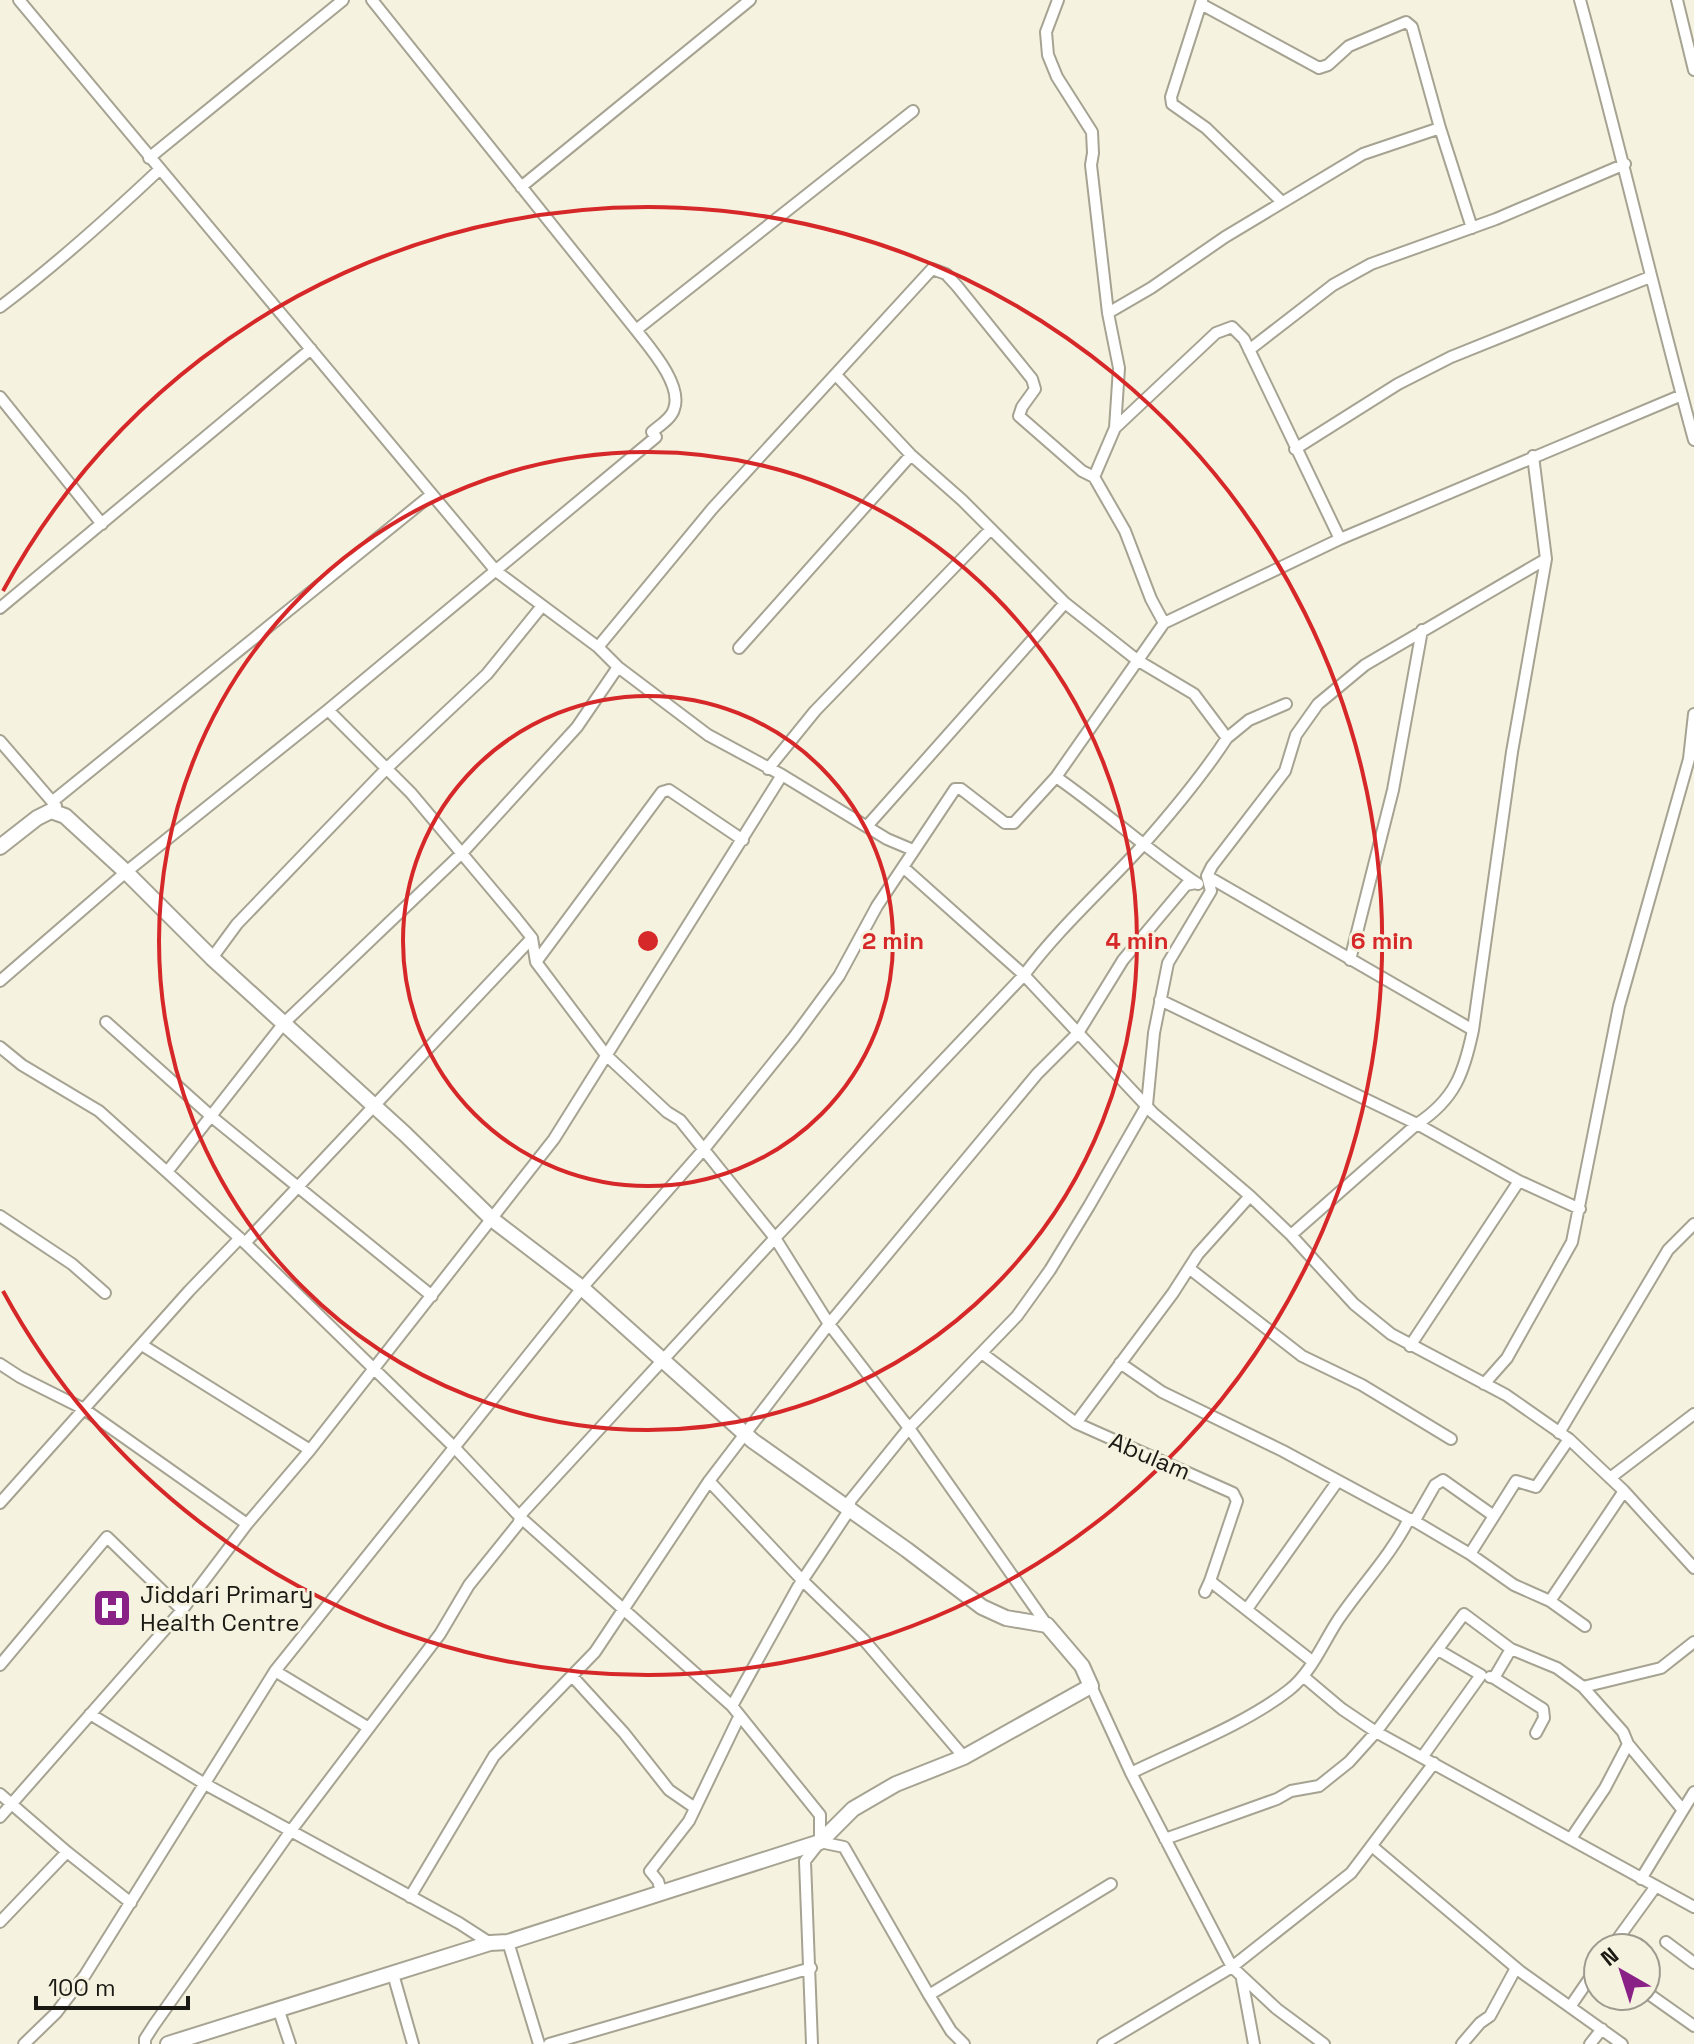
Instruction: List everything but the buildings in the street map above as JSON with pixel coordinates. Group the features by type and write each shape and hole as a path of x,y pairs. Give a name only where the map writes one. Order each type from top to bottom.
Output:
{"street":[{"path":"19,0 496,571 708,735 782,775 887,839 913,850"},
{"path":"149,158 343,0"},
{"path":"0,981 126,872 328,710 656,437 652,432 674,413 676,401 670,379 636,330 372,0"},
{"path":"521,187 750,0"},
{"path":"1058,0 1046,32 1048,55 1057,77 1092,132 1091,165 1108,313 1119,368 1115,428 1094,477"},
{"path":"1580,0 1625,164 1650,277 1694,440"},
{"path":"1677,0 1694,70"},
{"path":"1282,202 1206,128 1172,104 1171,97 1202,2 1319,68 1328,65 1349,46 1406,22 1412,27 1472,228"},
{"path":"636,330 913,111"},
{"path":"1108,313 1363,154 1440,128"},
{"path":"1249,350 1333,285 1371,264 1472,228 1625,164"},
{"path":"0,307 159,170"},
{"path":"598,647 712,509 932,269 946,274 1032,379 1035,389 1019,416 1082,471 1094,477 1125,531 1151,599 1164,623"},
{"path":"1295,449 1398,384 1451,357 1650,277"},
{"path":"1115,428 1216,333 1232,327 1244,339 1340,539"},
{"path":"0,608 311,349"},
{"path":"836,375 911,455 962,500 1065,603 1137,660 1194,694 1227,738"},
{"path":"24,2044 56,2013 85,1975 275,1671 582,1288 704,1149 794,1037 839,976 877,906 955,789 961,789 1005,823 1014,823 1056,777 1164,623 1340,539 1682,395"},
{"path":"0,397 102,524"},
{"path":"739,648 911,455"},
{"path":"1291,1235 1417,1124 1438,1110 1455,1087 1465,1066 1473,1030 1512,752 1546,559 1533,456"},
{"path":"0,847 51,811 431,495"},
{"path":"768,769 825,701 990,530"},
{"path":"732,1706 802,1580 850,1509 850,1501 909,1428 1017,1316 1050,1270 1147,1105 1160,1000 1168,963 1211,891 1207,876 1212,866 1285,771 1296,735 1318,704 1365,665 1546,559"},
{"path":"868,825 1065,603"},
{"path":"212,958 237,924 387,768 487,674 542,606"},
{"path":"1350,960 1393,790 1422,630"},
{"path":"167,1172 284,1023 463,852 577,727 618,667"},
{"path":"145,2044 154,2025 290,1832 440,1634 469,1585 518,1524 520,1517 775,1238 1143,845 1213,760 1227,738 1249,720 1286,704"},
{"path":"328,710 387,768 463,852 532,938 536,962 606,1055 667,1112 680,1120 775,1238 829,1324 909,1428 1047,1625 1082,1666 1131,1773 1232,1967 1242,1979 1324,2044"},
{"path":"1484,1384 1507,1358 1542,1301 1572,1242 1619,1006 1690,776 1694,714"},
{"path":"0,741 56,806 212,958 374,1104 493,1220 582,1288 745,1434 982,1607 1006,1618 1047,1625"},
{"path":"0,1817 182,1610 554,1139 782,775"},
{"path":"1056,777 1112,816 1143,845 1211,891"},
{"path":"536,962 662,792 669,790 743,840"},
{"path":"903,867 1024,975 1153,1113 1250,1196 1291,1235 1354,1304 1410,1346 1506,1395 1564,1436 1624,1491 1694,1568"},
{"path":"1207,876 1473,1030"},
{"path":"410,1897 494,1756 595,1652 709,1481 829,1324 1037,1074 1078,1033 1123,960 1186,885 1196,883"},
{"path":"0,1503 189,1291 299,1186 532,938"},
{"path":"1160,1000 1417,1124 1519,1181 1580,1209"},
{"path":"106,1022 212,1117 432,1296"},
{"path":"0,1047 22,1065 99,1111 243,1240 454,1447 520,1517 732,1706 820,1815 820,1842"},
{"path":"1410,1346 1519,1181"},
{"path":"1076,1423 1198,1254 1250,1196"},
{"path":"0,1216 72,1264 105,1293"},
{"path":"1470,1554 1516,1481 1536,1487 1668,1250 1694,1224"},
{"path":"1190,1269 1302,1356 1362,1385 1451,1439"},
{"path":"142,1345 310,1450"},
{"name":"Abulam","path":"983,1354 1076,1423 1233,1493 1237,1501 1210,1581"},
{"path":"1120,1363 1162,1392 1283,1451 1412,1520 1470,1554 1514,1585 1550,1601 1585,1626"},
{"path":"0,1364 84,1409 247,1524"},
{"path":"1610,1478 1694,1414"},
{"path":"1131,1773 1265,1706 1304,1677 1339,1618 1435,1485 1443,1480 1494,1516"},
{"path":"709,1481 802,1580 864,1640 964,1757"},
{"path":"1247,1609 1337,1482"},
{"path":"1550,1601 1624,1491"},
{"path":"0,1665 107,1537 182,1610"},
{"path":"1205,1592 1210,1581 1312,1661"},
{"path":"1165,1839 1277,1799 1291,1791 1319,1786 1349,1762 1376,1732 1464,1614 1511,1649 1557,1668 1583,1687 1623,1732 1628,1744 1682,1809"},
{"path":"1583,1687 1661,1668 1694,1642"},
{"path":"1494,1678 1511,1649"},
{"path":"1438,1650 1481,1675 1494,1678 1543,1709 1544,1718 1536,1733"},
{"path":"275,1671 369,1728"},
{"path":"1423,1756 1481,1675"},
{"path":"572,1676 624,1733 669,1790 695,1808"},
{"path":"1304,1677 1376,1732 1531,1819 1572,1837 1614,1865 1694,1907"},
{"path":"812,2044 805,1861 853,1809 896,1784 964,1757 1091,1686"},
{"path":"90,1714 205,1784 490,1943"},
{"path":"662,1894 658,1881 650,1871 689,1821 739,1717"},
{"path":"1572,1837 1605,1788 1628,1744"},
{"path":"1103,2044 1232,1967 1351,1873 1434,1763"},
{"path":"1641,1879 1694,1792"},
{"path":"0,1794 131,1903"},
{"path":"168,2044 490,1943 508,1942 820,1842 844,1847 929,1995 951,2031 964,2044"},
{"path":"1373,1847 1516,1968 1622,2044"},
{"path":"0,1922 67,1852"},
{"path":"929,1995 1111,1884"},
{"path":"1623,1932 1656,1886"},
{"path":"508,1942 539,2044"},
{"path":"1666,1942 1694,1963"},
{"path":"549,2044 811,1968"},
{"path":"1462,2044 1490,2016 1516,1968"},
{"path":"393,1974 413,2044"},
{"path":"1242,1979 1254,2044"},
{"path":"1570,2007 1582,1989"},
{"path":"1662,2003 1694,2026"},
{"path":"279,2011 290,2044"},
{"path":"1590,2044 1602,2029"}],"place":[{"name":"Jiddari Primary Health Centre","path":"112,1608"}]}
